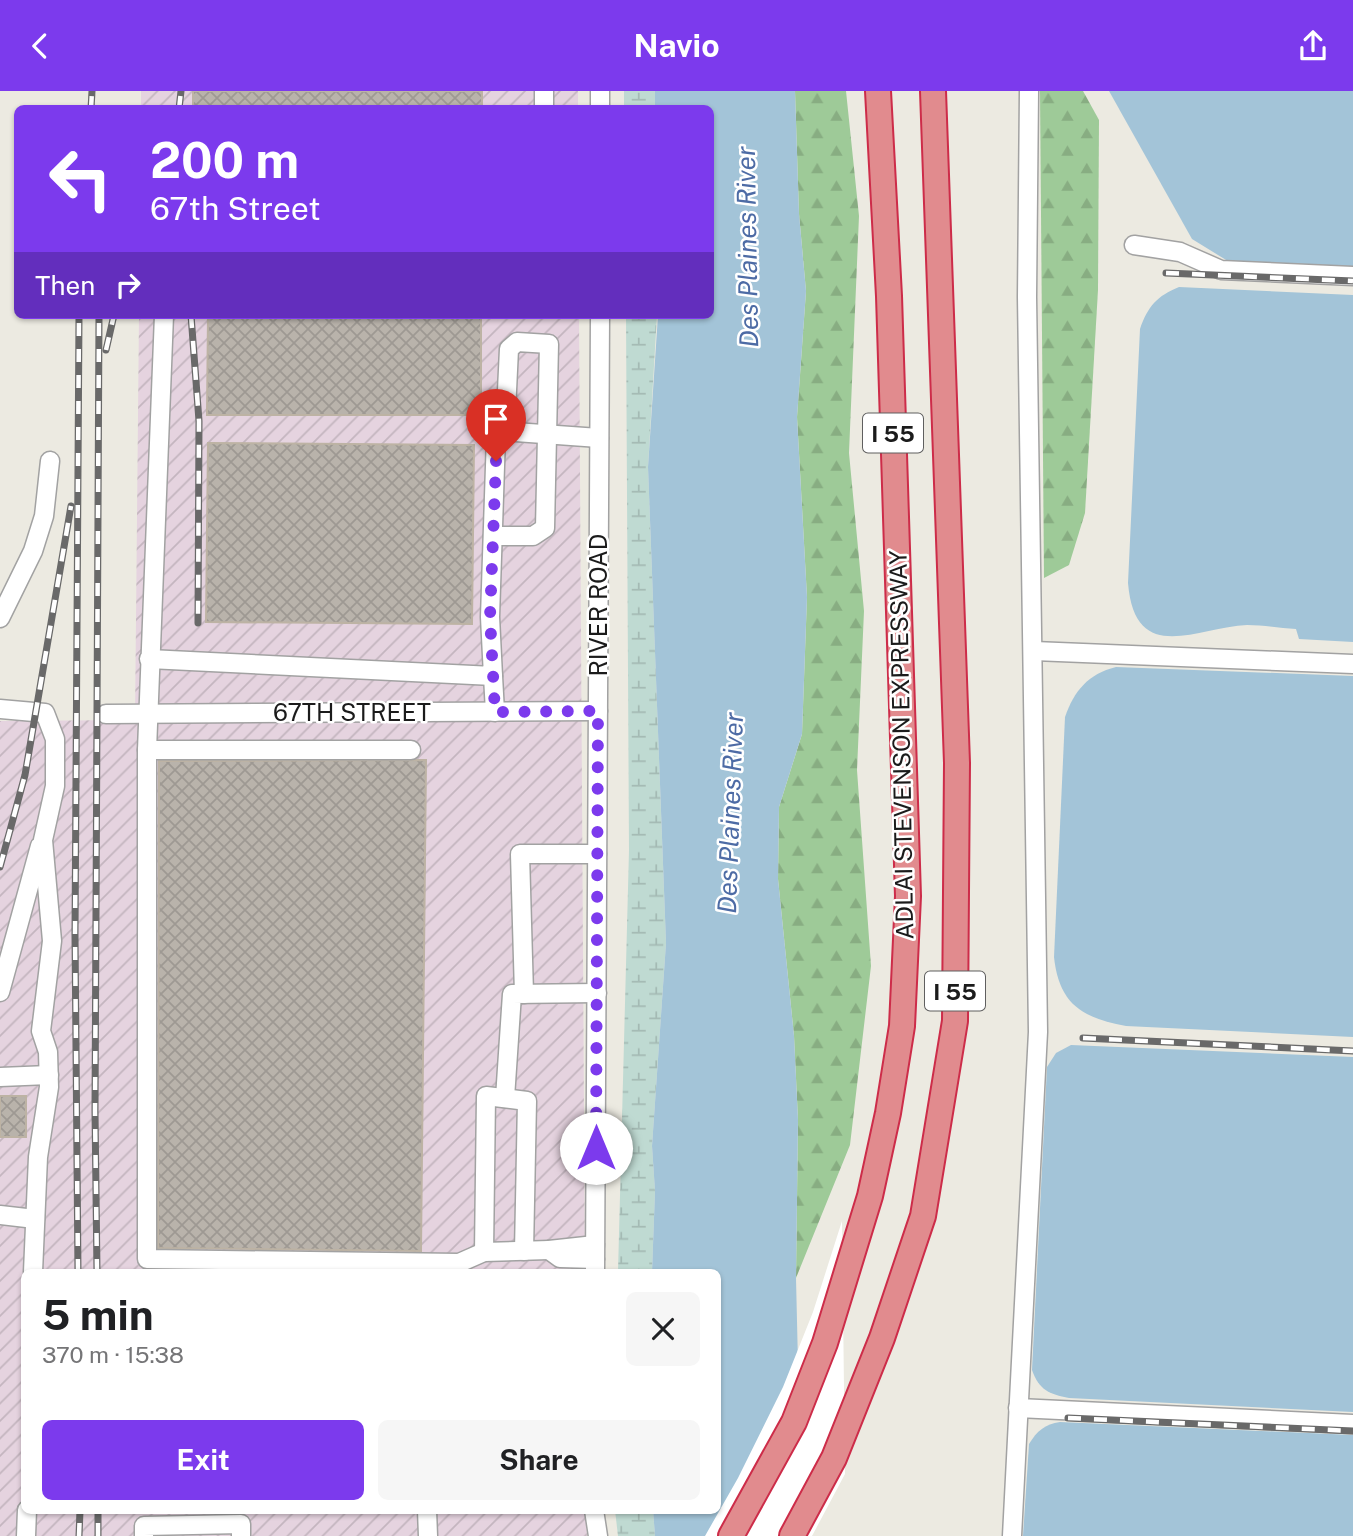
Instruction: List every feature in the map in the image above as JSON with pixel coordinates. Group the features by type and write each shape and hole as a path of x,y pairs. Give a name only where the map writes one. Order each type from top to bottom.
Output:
{"highway":[{"name":"ADLAI STEVENSON EXPRESSWAY","path":"731,1536 794,1423 825,1343 870,1196 888,1113 902,1026 908,896 889,296 878,91"},
{"name":"I 55","path":"792,1536 834,1458 882,1338 923,1216 955,1021 957,790 933,91"}],"street":[{"path":"1012,1536 1038,1032 1027,297 1029,91"},
{"path":"1134,245 1180,252 1221,270 1353,276"},
{"path":"164,319 147,713 147,1259 459,1263 484,1252 549,1250 595,1259"},
{"name":"RIVER ROAD","path":"595,1259 600,319"},
{"path":"494,536 533,536 545,529 549,344 542,341 517,342 509,349 505,432"},
{"path":"495,712 490,617 496,436 505,432 600,438"},
{"path":"0,618 33,551 44,516 50,461"},
{"path":"1034,651 1353,664"},
{"path":"149,659 494,676"},
{"path":"0,709 45,713 55,739 55,786 43,840 36,855 0,992"},
{"name":"67TH STREET","path":"106,714 598,711"},
{"path":"147,750 411,750"},
{"path":"33,1269 38,1157 49,1075 48,1052 41,1031 52,941 43,840"},
{"path":"524,994 520,853 597,854"},
{"path":"505,1098 512,994 597,993"},
{"path":"0,1077 49,1075"},
{"path":"484,1252 486,1096 527,1101 524,1251"},
{"path":"0,1215 36,1219"},
{"path":"1018,1408 1353,1424"},
{"path":"26,1536 27,1514"},
{"path":"428,1514 428,1536"},
{"path":"595,1514 598,1536"},
{"path":"144,1536 144,1526 241,1524 241,1536"}],"shaded area":[{"path":"141,91 578,91 578,105 141,105"},
{"path":"139,319 579,319 585,1269 21,1269 21,1514 586,1514 587,1536 0,1536 0,721 135,720"}],"green space":[{"path":"624,91 655,91 655,105 624,105"},
{"path":"795,91 846,91 859,216 849,453 864,611 857,770 871,966 850,1145 796,1278 798,1120 794,1036 778,879 779,807 802,734 807,597 797,417 806,291 799,214"},
{"path":"1040,91 1083,91 1099,120 1098,290 1085,513 1069,565 1044,578"},
{"path":"626,319 657,319 648,467 666,943 652,1146 655,1191 652,1269 618,1269 629,850"},
{"path":"615,1514 653,1514 655,1536 618,1536"}],"water":[{"name":"Des Plaines River","path":"655,91 795,91 799,214 806,291 797,417 807,597 802,734 779,807 778,879 794,1036 798,1120 796,1278 802,1536 655,1536 653,1514 721,1514 721,1269 652,1269 655,1191 652,1146 666,943 648,467 658,319 714,319 714,105 655,105"},
{"path":"1109,91 1353,91 1353,269 1231,263 1192,239"},
{"path":"1179,287 1353,295 1353,642 1299,639 1296,629 1253,625 1189,635 1156,634 1143,625 1133,609 1128,583 1140,329 1154,303"},
{"path":"1116,667 1353,676 1353,1037 1126,1026 1085,1013 1067,997 1061,986 1054,957 1065,717 1083,685 1097,674"},
{"path":"1071,1045 1353,1057 1353,1412 1069,1398 1050,1393 1038,1382 1032,1370 1047,1067 1056,1053"},
{"path":"1060,1422 1353,1435 1353,1536 1023,1536 1029,1444 1042,1429"}],"pier":[{"path":"842,1221 845,1474 812,1536 705,1536 718,1514 721,1514 721,1508 783,1387 813,1312"}],"building":[{"path":"193,91 482,91 482,105 193,105"},
{"path":"208,319 481,319 481,415 207,415"},
{"path":"208,443 474,445 472,624 206,622"},
{"path":"426,760 421,1251 158,1248 159,761"},
{"path":"0,1096 26,1096 26,1137 0,1137"}],"railway":[{"path":"91,105 92,91"},
{"path":"179,105 181,91"},
{"path":"1166,273 1353,281"},
{"path":"78,1269 75,935 79,319"},
{"path":"97,1269 95,1111 99,319"},
{"path":"106,350 113,319"},
{"path":"191,319 199,421 198,623"},
{"path":"0,867 25,775 71,506"},
{"path":"1083,1038 1353,1051"},
{"path":"1068,1418 1353,1431"},
{"path":"79,1536 80,1514"},
{"path":"98,1514 98,1536"}],"route":[{"path":"496,461 490,617 495,712 598,711 596,1148"}]}
